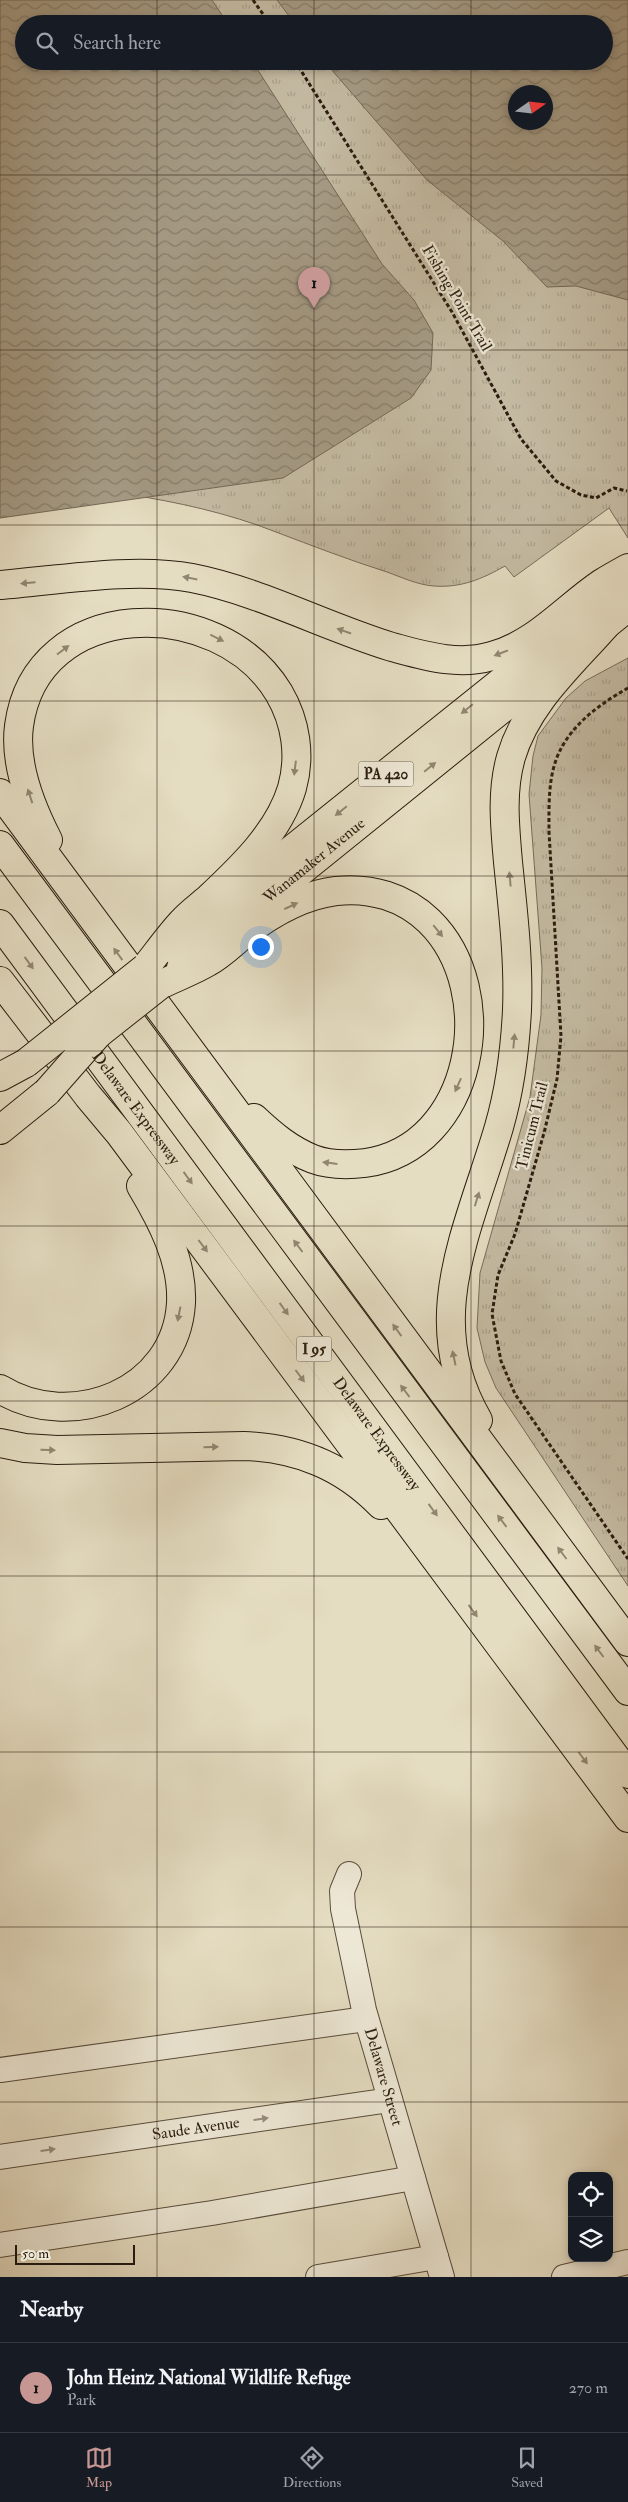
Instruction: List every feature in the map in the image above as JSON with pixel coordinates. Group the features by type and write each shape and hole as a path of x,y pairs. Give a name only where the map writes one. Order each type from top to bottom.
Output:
{"main road":[{"path":"0,585 135,574 184,577 230,588 372,640 437,658 466,661 493,656 528,640 602,583 628,568"},
{"name":"Wanamaker Avenue","path":"0,1112 152,976 628,580"},
{"name":"Wanamaker Avenue","path":"0,1084 38,1078 98,1034 152,976 628,607"},
{"path":"92,917 46,836 26,782 18,740 21,713 26,699 39,674 58,654 79,639 103,629 131,623 153,622 175,624 207,633 244,654 262,670 274,686 284,702 294,730 296,745 295,773 287,802 273,828 233,874 183,921 152,976"},
{"path":"540,1524 520,1482 494,1446 466,1397 452,1347 450,1308 456,1267 507,1097 515,1040 517,979 505,810 508,768 520,732 533,709 606,625"},
{"path":"0,793 628,1642"},
{"path":"0,845 628,1691"},
{"path":"152,976 209,962 262,921 293,905 335,891 371,892 396,898 410,906 436,928 456,958 467,992 470,1009 467,1058 457,1088 441,1115 424,1135 408,1147 381,1160 359,1164 324,1162 288,1147 254,1117 180,1037"},
{"name":"Delaware Expressway","path":"0,924 628,1774"},
{"path":"3,983 88,1096 125,1140 628,1818"},
{"path":"0,1077 38,1078"},
{"path":"0,1130 38,1078"},
{"path":"0,1389 24,1401 56,1408 80,1407 103,1402 123,1392 149,1372 162,1356 176,1326 181,1295 174,1254 148,1198 115,1145 88,1096"},
{"path":"0,1443 24,1448 57,1450 244,1446 274,1448 301,1454 340,1471 366,1490 445,1572"}],"street":[{"name":"Delaware Street","path":"349,1874 342,1891 343,1909 366,2019 439,2267"},
{"path":"0,2070 366,2019"},
{"name":"Saude Avenue","path":"0,2157 390,2100"},
{"path":"0,2244 212,2213 413,2178"},
{"path":"564,2277 628,2262"},
{"path":"318,2277 439,2267"}],"path":[{"path":"253,0 264,15"},
{"name":"Fishing Point Trail","path":"301,70 452,312 521,438 556,480 581,495 596,498 614,488 627,491"},
{"name":"Tinicum Trail","path":"628,688 603,702 575,727 555,763 549,803 549,832 561,1036 557,1079 518,1224 498,1276 492,1314 501,1361 516,1394 628,1559"}],"green space":[{"path":"0,0 628,0 628,538 609,508 514,577 505,566 471,582 453,586 434,586 422,584 345,558 258,525 183,505 126,494 18,70 613,70 613,15 15,15 15,59"},
{"path":"628,658 628,1586 496,1388 485,1362 477,1328 480,1273 530,1097 541,1015 542,968 529,794 533,756 538,736 566,698 585,681"}],"water":[{"path":"0,0 212,0 222,15 15,15 15,70 258,70 382,264 414,300 433,333 431,370 411,398 283,478 0,518"},
{"path":"277,0 628,0 628,300 576,286 547,287 503,241 427,180 332,70 613,70 613,15 288,15"}],"place":[{"name":"John Heinz National Wildlife Refuge","path":"314,308"}]}
